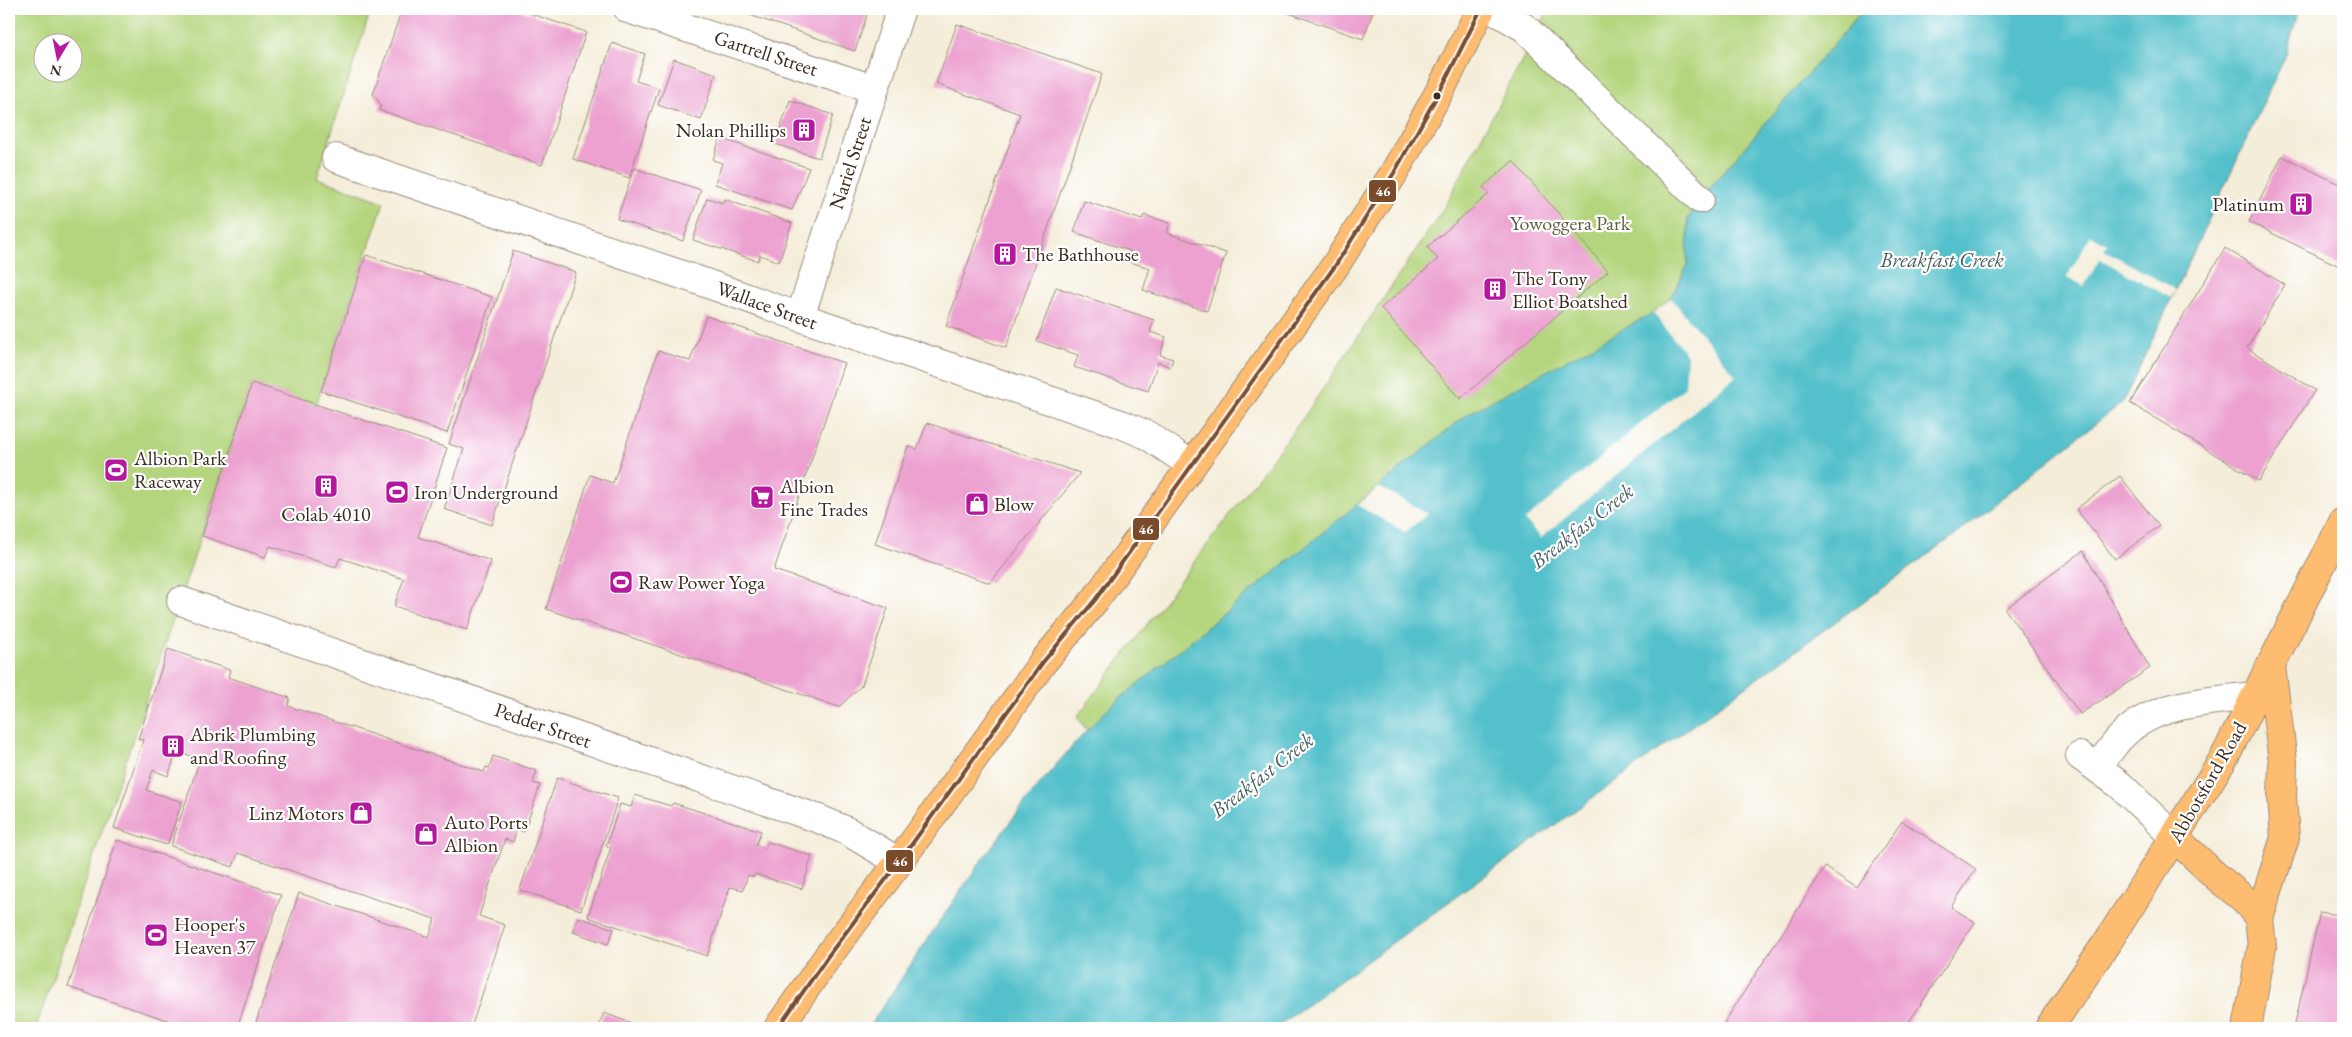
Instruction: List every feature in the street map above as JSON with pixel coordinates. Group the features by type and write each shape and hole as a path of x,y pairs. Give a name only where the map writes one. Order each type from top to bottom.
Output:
{"main road":[{"path":"778,1028 828,956 899,862 1043,662 1095,600 1340,259 1394,172 1442,87 1480,9"},
{"name":"Abbotsford Road","path":"2049,1028 2175,838 2224,758 2343,522"},
{"path":"2247,1028 2262,947 2259,918 2285,838 2282,798 2283,762 2270,666"},
{"path":"2175,838 2244,899 2259,918"}],"street":[{"name":"Gartrell Street","path":"628,9 874,89"},
{"name":"Nariel Street","path":"800,317 902,9"},
{"path":"1493,9 1525,28 1700,199"},
{"name":"Wallace Street","path":"336,158 800,317 1121,424 1147,435 1192,466"},
{"name":"Pedder Street","path":"182,601 819,819 847,831 899,862"},
{"path":"2175,838 2120,785 2089,762 2112,746 2139,722 2187,705 2255,696"}],"green space":[{"name":"Albion Park Raceway","path":"9,9 371,9 317,178 384,202 316,405 252,384 36,1028 9,1028"},
{"name":"Yowoggera Park","path":"1549,9 1864,9 1700,199 1688,219 1687,266 1671,298 1653,313 1357,505 1110,707 1087,730 1077,717 1306,414 1444,208"}],"water":[{"name":"Breakfast Creek","path":"1864,9 2299,9 2286,55 2123,402 1951,538 1275,1028 868,1028 952,903 1011,821 1075,743 1110,707 1466,415 1653,313 1671,298 1687,266 1688,219 1700,199"}],"pier":[{"path":"2091,235 2107,244 2104,250 2176,290 2171,298 2100,259 2084,286 2067,277"},
{"path":"1671,298 1736,376 1541,538 1525,520 1685,387 1687,355 1653,313"},
{"path":"1379,487 1428,514 1405,532 1357,505"}],"building":[{"path":"402,9 516,9 586,32 542,165 379,110 381,105 373,94"},
{"path":"732,9 869,9 855,51"},
{"path":"1277,9 1374,9 1363,39"},
{"name":"The Bathhouse","path":"957,24 1102,74 1006,348 946,326 1020,114 936,84"},
{"path":"612,43 645,54 636,81 659,88 629,178 573,159"},
{"path":"674,59 716,74 701,120 658,105"},
{"name":"Nolan Phillips","path":"790,100 833,115 819,158 775,144"},
{"path":"720,138 809,168 792,210 715,184 722,163 713,160"},
{"name":"Platinum","path":"2282,156 2343,186 2343,268 2249,222"},
{"name":"The Tony Elliot Boatshed","path":"1513,161 1608,271 1460,399 1381,308 1438,259 1427,247 1489,194 1483,187"},
{"path":"634,168 701,190 683,241 617,219"},
{"path":"707,198 723,203 724,199 792,223 779,262 760,255 758,261 693,240"},
{"path":"1084,201 1142,220 1144,215 1170,223 1167,233 1226,253 1207,311 1143,290 1150,268 1127,261 1130,251 1074,232"},
{"path":"2225,248 2285,285 2247,348 2315,390 2259,481 2130,403"},
{"path":"513,251 576,272 492,525 444,509 464,449 449,444"},
{"path":"366,255 492,297 447,433 321,391"},
{"path":"1056,287 1154,320 1150,332 1166,337 1160,355 1173,359 1170,367 1158,362 1148,391 1074,367 1078,355 1037,341"},
{"path":"706,316 844,363 774,570 888,608 862,685 839,707 546,609 590,475 613,483 658,351 690,361"},
{"path":"252,383 447,448 418,537 491,561 467,630 394,606 404,579 340,558 336,567 270,546 265,557 202,536"},
{"name":"Blow","path":"927,423 1080,473 990,583 875,544 908,446 917,449"},
{"path":"2120,476 2159,526 2115,559 2076,509"},
{"path":"2083,551 2150,668 2080,714 2005,609"},
{"path":"168,649 230,670 228,677 290,698 288,706 484,772 486,767 489,768 493,756 537,771 533,783 540,785 524,832 517,829 513,842 505,839 479,916 505,925 471,1028 254,1028 299,893 429,937 435,919 238,853 233,867 171,846 200,759 177,751 168,776 153,770 146,790 182,802 167,845 114,828 143,740 138,739"},
{"path":"557,778 618,798 581,910 520,890"},
{"path":"635,795 671,806 673,803 761,831 756,845 765,848 768,842 812,856 802,889 755,874 754,877 748,875 743,890 730,887 707,956 588,917 611,847 606,846 620,804 631,807"},
{"path":"1902,821 1976,869 1951,907 1975,922 1905,1028 1732,1028 1724,1023 1825,867 1857,888"},
{"path":"117,840 281,895 237,1028 191,1028 68,987"},
{"path":"2320,912 2343,916 2343,1028 2294,1028"},
{"path":"578,917 614,929 608,944 573,932"},
{"path":"604,1013 645,1028 598,1028"}],"transit line":[{"name":"46","path":"778,1028 828,956 899,862 1043,662 1095,600 1335,266 1394,173 1442,87 1481,9"}],"place":[{"name":"Nolan Phillips","path":"804,130"},
{"name":"Platinum","path":"2301,204"},
{"name":"The Bathhouse","path":"1005,254"},
{"name":"The Tony Elliot Boatshed","path":"1495,289"},
{"name":"Albion Park Raceway","path":"116,470"},
{"name":"Colab 4010","path":"326,486"},
{"name":"Iron Underground","path":"397,492"},
{"name":"Albion Fine Trades","path":"762,497"},
{"name":"Blow","path":"977,504"},
{"name":"Raw Power Yoga","path":"621,582"},
{"name":"Abrik Plumbing and Roofing","path":"173,746"},
{"name":"Linz Motors","path":"361,813"},
{"name":"Auto Ports Albion","path":"426,834"},
{"name":"Hooper's Heaven 37","path":"156,935"}]}
